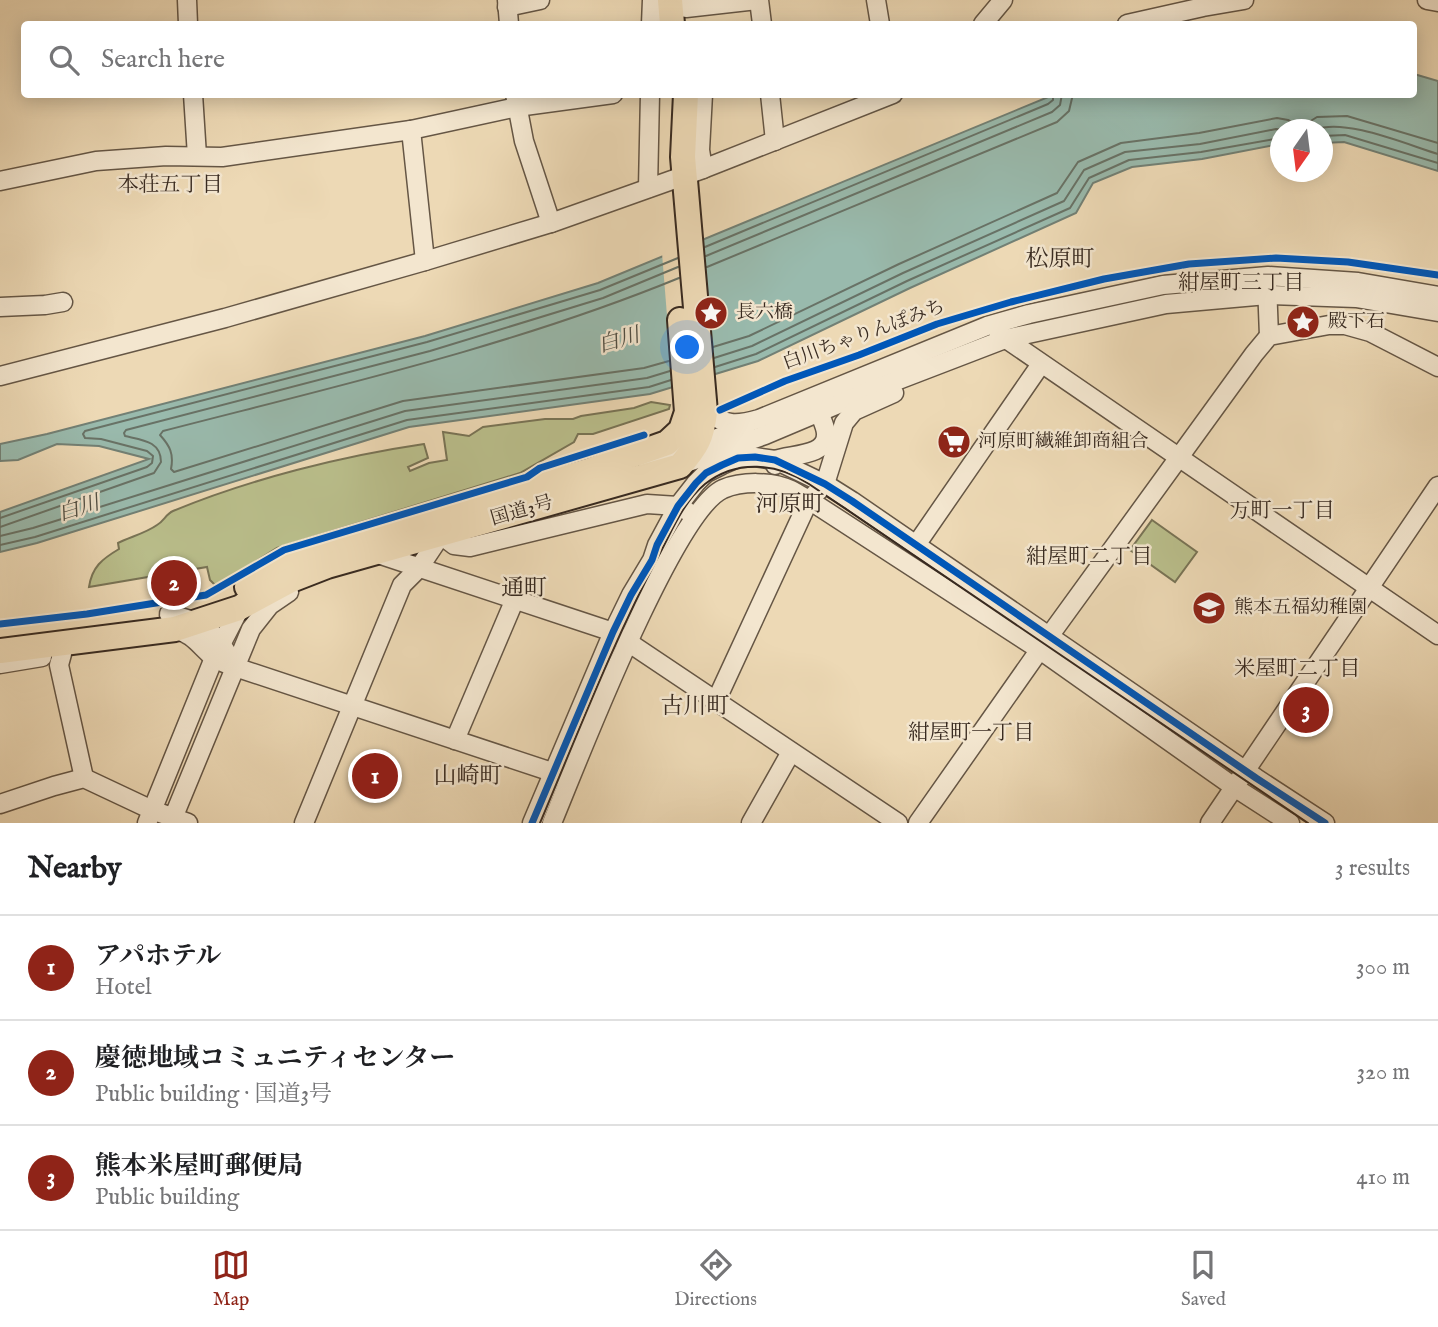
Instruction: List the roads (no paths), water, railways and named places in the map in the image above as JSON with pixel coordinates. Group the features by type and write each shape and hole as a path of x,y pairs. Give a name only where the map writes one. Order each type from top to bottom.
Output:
{"highway":[{"path":"672,98 668,156 677,186 698,425 680,466"},
{"path":"677,186 682,157 686,98"},
{"name":"国道3号","path":"0,650 62,648 133,634 172,622 252,584 281,566 320,550 588,471 667,443 681,430 698,425"},
{"name":"国道3号","path":"0,634 198,621 239,608 291,580 327,566 680,466"}],"street":[{"path":"187,0 188,21"},
{"path":"508,11 540,0"},
{"path":"652,0 652,21"},
{"path":"686,13 758,0 762,21"},
{"path":"876,0 880,21"},
{"path":"985,14 1003,0"},
{"path":"1140,21 1244,0"},
{"path":"1427,0 1438,2"},
{"path":"193,98 197,156"},
{"path":"0,181 96,161 222,157 411,130 516,101 557,98"},
{"path":"651,98 677,186"},
{"path":"677,186 700,150 703,98"},
{"path":"770,98 775,141"},
{"path":"0,376 225,318 677,186 775,141 883,98"},
{"path":"516,101 524,141 551,223"},
{"path":"411,130 425,261"},
{"path":"1268,276 1269,336"},
{"path":"680,466 987,326 1029,314 1163,285 1268,276 1358,282 1438,296"},
{"path":"698,425 741,429 762,427 819,412 1005,339 1166,304 1267,295 1356,298 1438,312"},
{"path":"0,307 63,302"},
{"path":"918,823 1044,643 1269,336 1329,325 1345,325 1370,332 1438,367"},
{"path":"987,326 1438,635"},
{"path":"716,701 809,500 825,484 844,423 854,411 940,373 974,351"},
{"path":"916,545 1041,364"},
{"path":"775,460 786,455 808,454 824,443 826,434 819,412"},
{"path":"698,425 762,427"},
{"path":"532,823 554,772 621,637 678,506 706,473 738,458 755,457 775,460 825,484 916,545 1234,787 1290,823"},
{"path":"775,460 776,486"},
{"path":"552,823 571,778 621,637 694,515 720,490 750,484 776,486 809,500 1044,643 1325,823"},
{"path":"1210,823 1438,486"},
{"path":"304,823 402,585 419,568 441,535 460,547 470,547 647,504 678,506 694,515"},
{"path":"375,553 621,637 898,823"},
{"path":"0,804 84,778 150,817 179,822 251,629 270,605 327,566"},
{"path":"150,817 218,651 252,584"},
{"path":"455,740 515,599"},
{"path":"198,621 218,651 235,667 571,778"},
{"path":"172,622 202,644 218,651"},
{"path":"0,664 62,648 59,665 84,778"},
{"path":"751,823 792,752"}],"water":[{"name":"白川","path":"1417,75 1438,81 1438,171 1344,142 1333,143 1333,119 1270,119 1270,146 1202,159 1132,167 1093,183 1076,213 758,361 650,394 409,427 37,543 0,552 0,512 149,459 99,446 57,444 18,460 0,461 0,444 425,336 598,283 1046,98 1417,98"}],"tram line":[{"path":"540,823 626,621 673,527 684,508 705,484 730,470 744,467 770,468 809,484 1308,823"}],"place":[{"name":"長六橋","path":"711,313"},
{"name":"殿下石","path":"1303,322"},
{"name":"河原町繊維卸商組合","path":"954,442"},
{"name":"慶徳地域コミュニティセンター","path":"174,583"},
{"name":"熊本五福幼稚園","path":"1209,608"},
{"name":"熊本米屋町郵便局","path":"1306,710"},
{"name":"アパホテル","path":"375,776"}],"district":[{"name":"本荘五丁目","path":"170,185"},
{"name":"松原町","path":"1060,259"},
{"name":"紺屋町三丁目","path":"1241,283"},
{"name":"河原町","path":"790,504"},
{"name":"万町一丁目","path":"1282,511"},
{"name":"紺屋町二丁目","path":"1089,557"},
{"name":"通町","path":"524,588"},
{"name":"米屋町二丁目","path":"1297,669"},
{"name":"古川町","path":"695,706"},
{"name":"紺屋町一丁目","path":"971,733"},
{"name":"山崎町","path":"468,776"}]}
